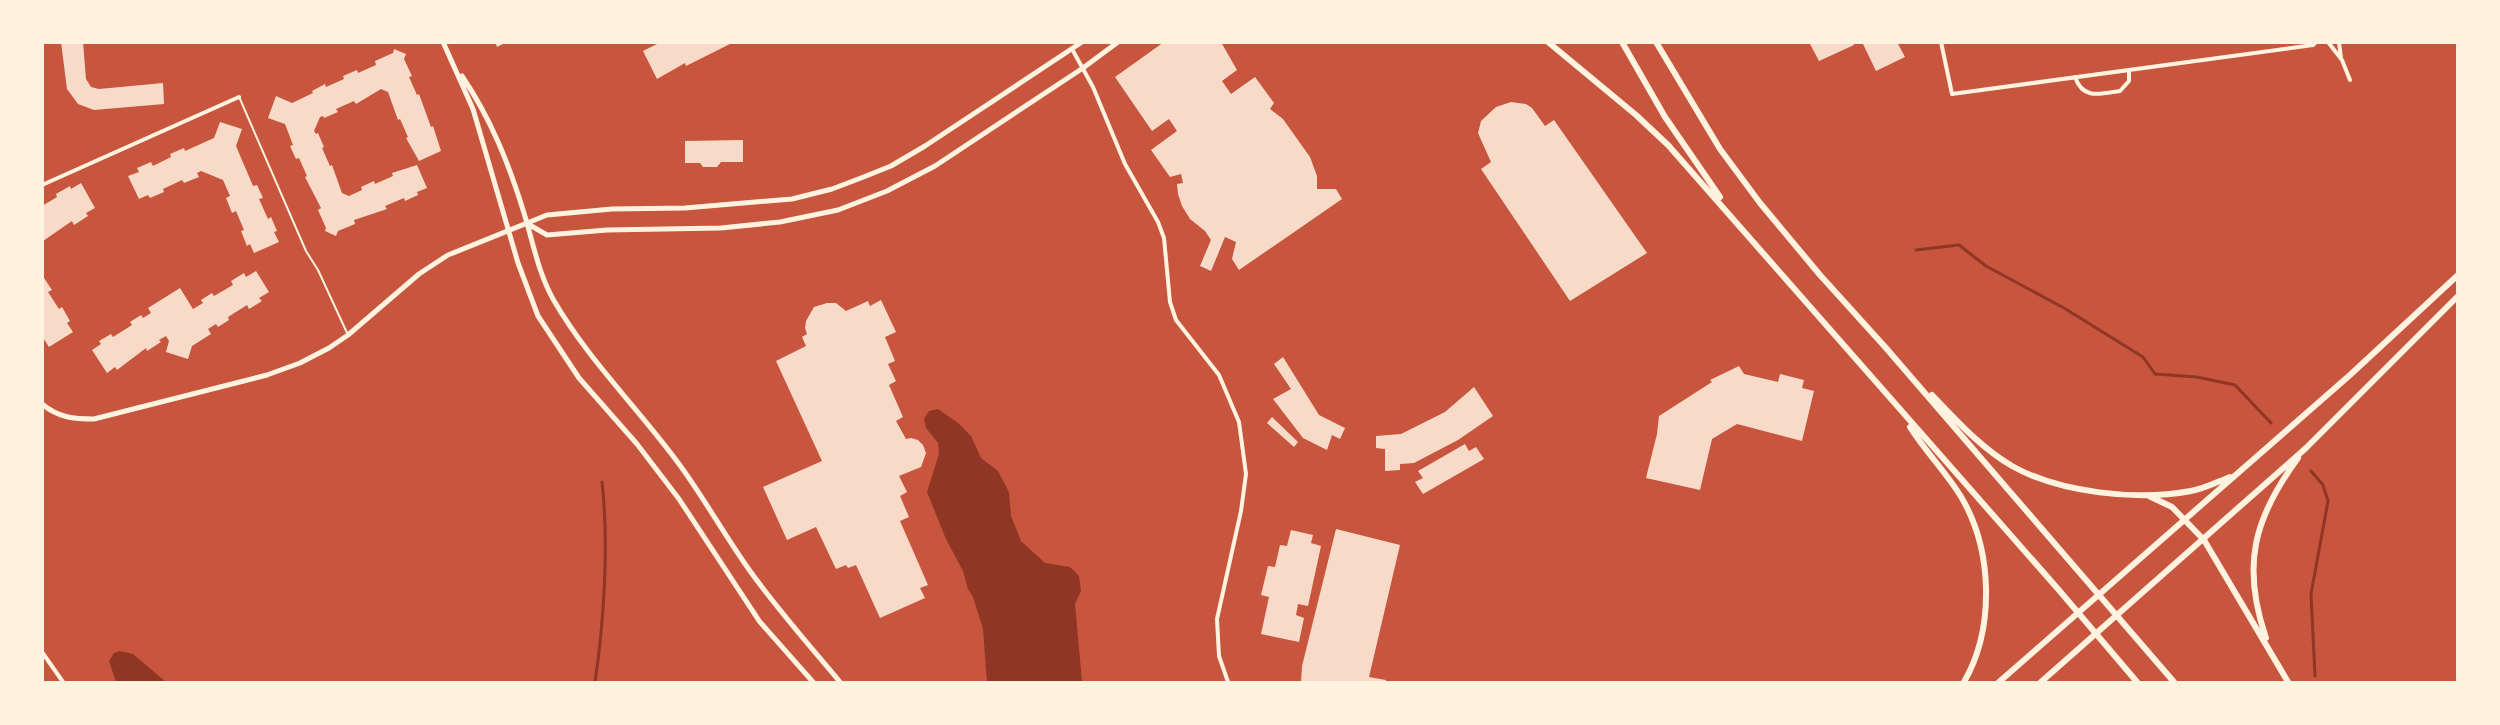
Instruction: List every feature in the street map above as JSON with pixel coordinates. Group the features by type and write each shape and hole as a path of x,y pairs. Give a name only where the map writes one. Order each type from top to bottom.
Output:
{"main road":[{"path":"1548,42 1636,115 1668,145 1735,219 1776,269 2058,589 2137,682"},
{"path":"1622,42 1665,116 1735,219"},
{"path":"1656,42 1720,149 1760,203 1820,275 1886,348 2174,682"},
{"path":"1999,682 2350,376 2458,275"},
{"path":"2041,682 2306,448 2458,296"},
{"path":"1886,348 1970,435 2013,466 2044,480 2064,486 2097,491 2146,495 2195,490 2236,475"},
{"path":"1902,413 1919,442 1961,497 1979,545 1985,576 1985,610 1977,652 1964,682"},
{"path":"2270,651 2257,614 2252,569 2256,541 2263,516 2278,486 2306,448"},
{"path":"2146,495 2167,504 2204,540 2288,682"},
{"path":"2047,682 2056,670"}],"street":[{"path":"443,42 473,109 508,230 538,316 579,378 637,444 679,499 760,622 812,682"},
{"path":"42,404 52,412 70,419 94,419 267,375 308,359 348,335 419,274 448,255 547,215 576,211 685,208 752,203 792,199 832,189 891,166 925,146 1082,42"},
{"path":"528,224 547,235 607,230 720,228 780,222 838,210 887,191 934,166 1083,68 1118,42"},
{"path":"1942,42 1952,94 2313,45 2316,42"},
{"path":"2328,42 2342,60"},
{"path":"2339,42 2342,60 2350,80"},
{"path":"1072,49 1083,68 1125,164 1158,222 1164,238 1170,302 1176,320 1219,375 1239,422 1246,474 1242,511 1217,619 1219,656 1228,682"},
{"path":"456,68 479,102 499,141 528,224 537,260 552,297 570,326 604,374 679,463 749,570 840,682"},
{"path":"2076,77 2079,86 2085,93 2093,95 2120,92 2129,81 2129,70"},
{"path":"42,185 239,97"},
{"path":"42,652 62,682"}],"lane":[{"path":"239,97 306,251 318,270 348,335"}],"shaded area":[{"path":"938,409 958,423 971,436 981,458 998,471 1009,492 1011,516 1021,541 1045,563 1070,567 1079,576 1081,591 1075,604 1082,682 987,682 983,629 973,597 927,492 939,454 938,443 926,428 924,419 929,411"},
{"path":"120,651 133,654 166,682 116,682 109,661 114,653"}],"building":[{"path":"61,42 83,42 86,79 91,87 99,89 163,83 164,104 94,110 78,104 67,89"},
{"path":"495,42 507,42 497,47"},
{"path":"661,42 663,44 734,42 686,66 685,63 657,79 643,51"},
{"path":"1164,42 1221,42 1237,70 1222,81 1231,94 1255,77 1274,103 1270,109 1283,119 1310,157 1317,176 1317,189 1336,189 1342,199 1239,270 1232,259 1236,242 1225,237 1211,271 1200,266 1211,240 1205,231 1190,219 1182,206 1177,184 1183,183 1181,174 1170,177 1151,150 1177,131 1169,119 1152,131 1115,77"},
{"path":"1809,42 1852,42 1854,45 1819,61"},
{"path":"1862,42 1897,42 1905,57 1876,71"},
{"path":"394,49 406,54 404,59 412,76 409,77 417,95 419,94 431,127 433,126 441,151 419,161 406,138 408,137 400,119 398,120 388,92 381,89 356,104 354,101 336,109 338,112 324,118 323,116 320,117 314,131 316,134 318,133 324,147 322,148 330,166 332,165 342,193 349,196 362,190 361,187 374,181 375,184 393,176 392,173 417,165 427,188 417,192 418,195 405,201 404,198 385,206 387,209 354,220 355,224 338,231 336,236 325,231 326,228 318,210 321,208 305,177 307,176 299,158 296,159 290,146 293,145 285,124 268,118 276,96 292,103 313,93 312,91 325,84 326,87 344,79 343,76 357,70 358,73 376,65 375,61 393,53"},
{"path":"1511,102 1526,104 1532,108 1545,126 1554,120 1647,253 1570,301 1481,169 1491,162 1478,133 1481,121 1496,107"},
{"path":"220,122 242,129 236,146 253,186 257,185 263,198 259,199 268,219 271,217 277,231 274,232 279,242 254,253 250,244 247,246 241,231 244,230 236,211 232,213 226,198 230,196 223,180 201,171 197,173 199,177 184,183 182,180 163,189 164,192 150,198 148,195 139,199 128,176 139,172 137,168 151,162 153,166 171,157 170,154 184,148 185,151 214,138"},
{"path":"743,140 743,162 721,162 717,167 703,167 700,163 685,163 685,141"},
{"path":"81,183 95,208 86,213 88,216 74,225 72,221 43,241 42,206 57,197 56,194 70,186 71,189"},
{"path":"256,271 269,292 259,298 262,301 249,309 247,305 228,317 229,320 218,327 216,324 208,329 211,334 192,346 188,359 166,352 169,341 166,336 159,340 161,342 147,351 146,348 117,370 115,367 107,373 92,350 101,344 99,341 111,334 113,337 132,325 130,322 141,315 143,318 151,313 148,308 180,288 193,309 203,303 201,300 212,293 214,296 233,285 231,281 244,273 246,277"},
{"path":"42,275 52,290 48,292 59,309 62,307 70,321 67,323 73,332 49,347 42,336"},
{"path":"881,300 896,332 885,337 895,361 888,364 896,381 889,385 903,417 896,421 906,439 918,440 923,445 926,453 921,467 899,476 907,492 900,496 909,517 900,521 928,585 920,588 925,598 880,618 856,565 848,568 846,565 836,569 816,527 787,540 763,487 822,461 776,361 806,346 802,337 807,334 805,328 806,321 814,307 827,303 836,303 846,311 868,301 870,306"},
{"path":"1283,357 1319,415 1345,428 1340,439 1332,435 1327,450 1303,438 1273,399 1291,389 1274,364"},
{"path":"1739,366 1744,374 1778,382 1780,374 1804,380 1802,388 1814,391 1802,441 1737,424 1712,439 1700,490 1646,478 1657,434 1659,416 1712,382 1710,380"},
{"path":"1474,387 1493,416 1458,440 1414,463 1400,464 1400,470 1385,471 1385,449 1376,448 1376,436 1401,434 1445,412"},
{"path":"1272,417 1298,442 1294,447 1267,423"},
{"path":"1465,444 1469,451 1476,447 1484,459 1423,494 1415,482 1423,478 1418,471"},
{"path":"1336,529 1400,545 1369,677 1386,680 1386,682 1301,682 1302,666"},
{"path":"1291,530 1313,535 1311,543 1321,546 1308,606 1298,604 1296,615 1304,618 1299,642 1261,634 1269,597 1261,595 1268,566 1275,567 1280,545 1287,546"}],"waterway":[{"path":"1916,250 1959,245 1986,266 2064,308 2143,357 2155,374 2197,377 2235,385 2271,423"},
{"path":"2311,471 2323,485 2328,501 2311,594 2315,676"},
{"path":"595,682 601,634 605,557 602,482"}]}
